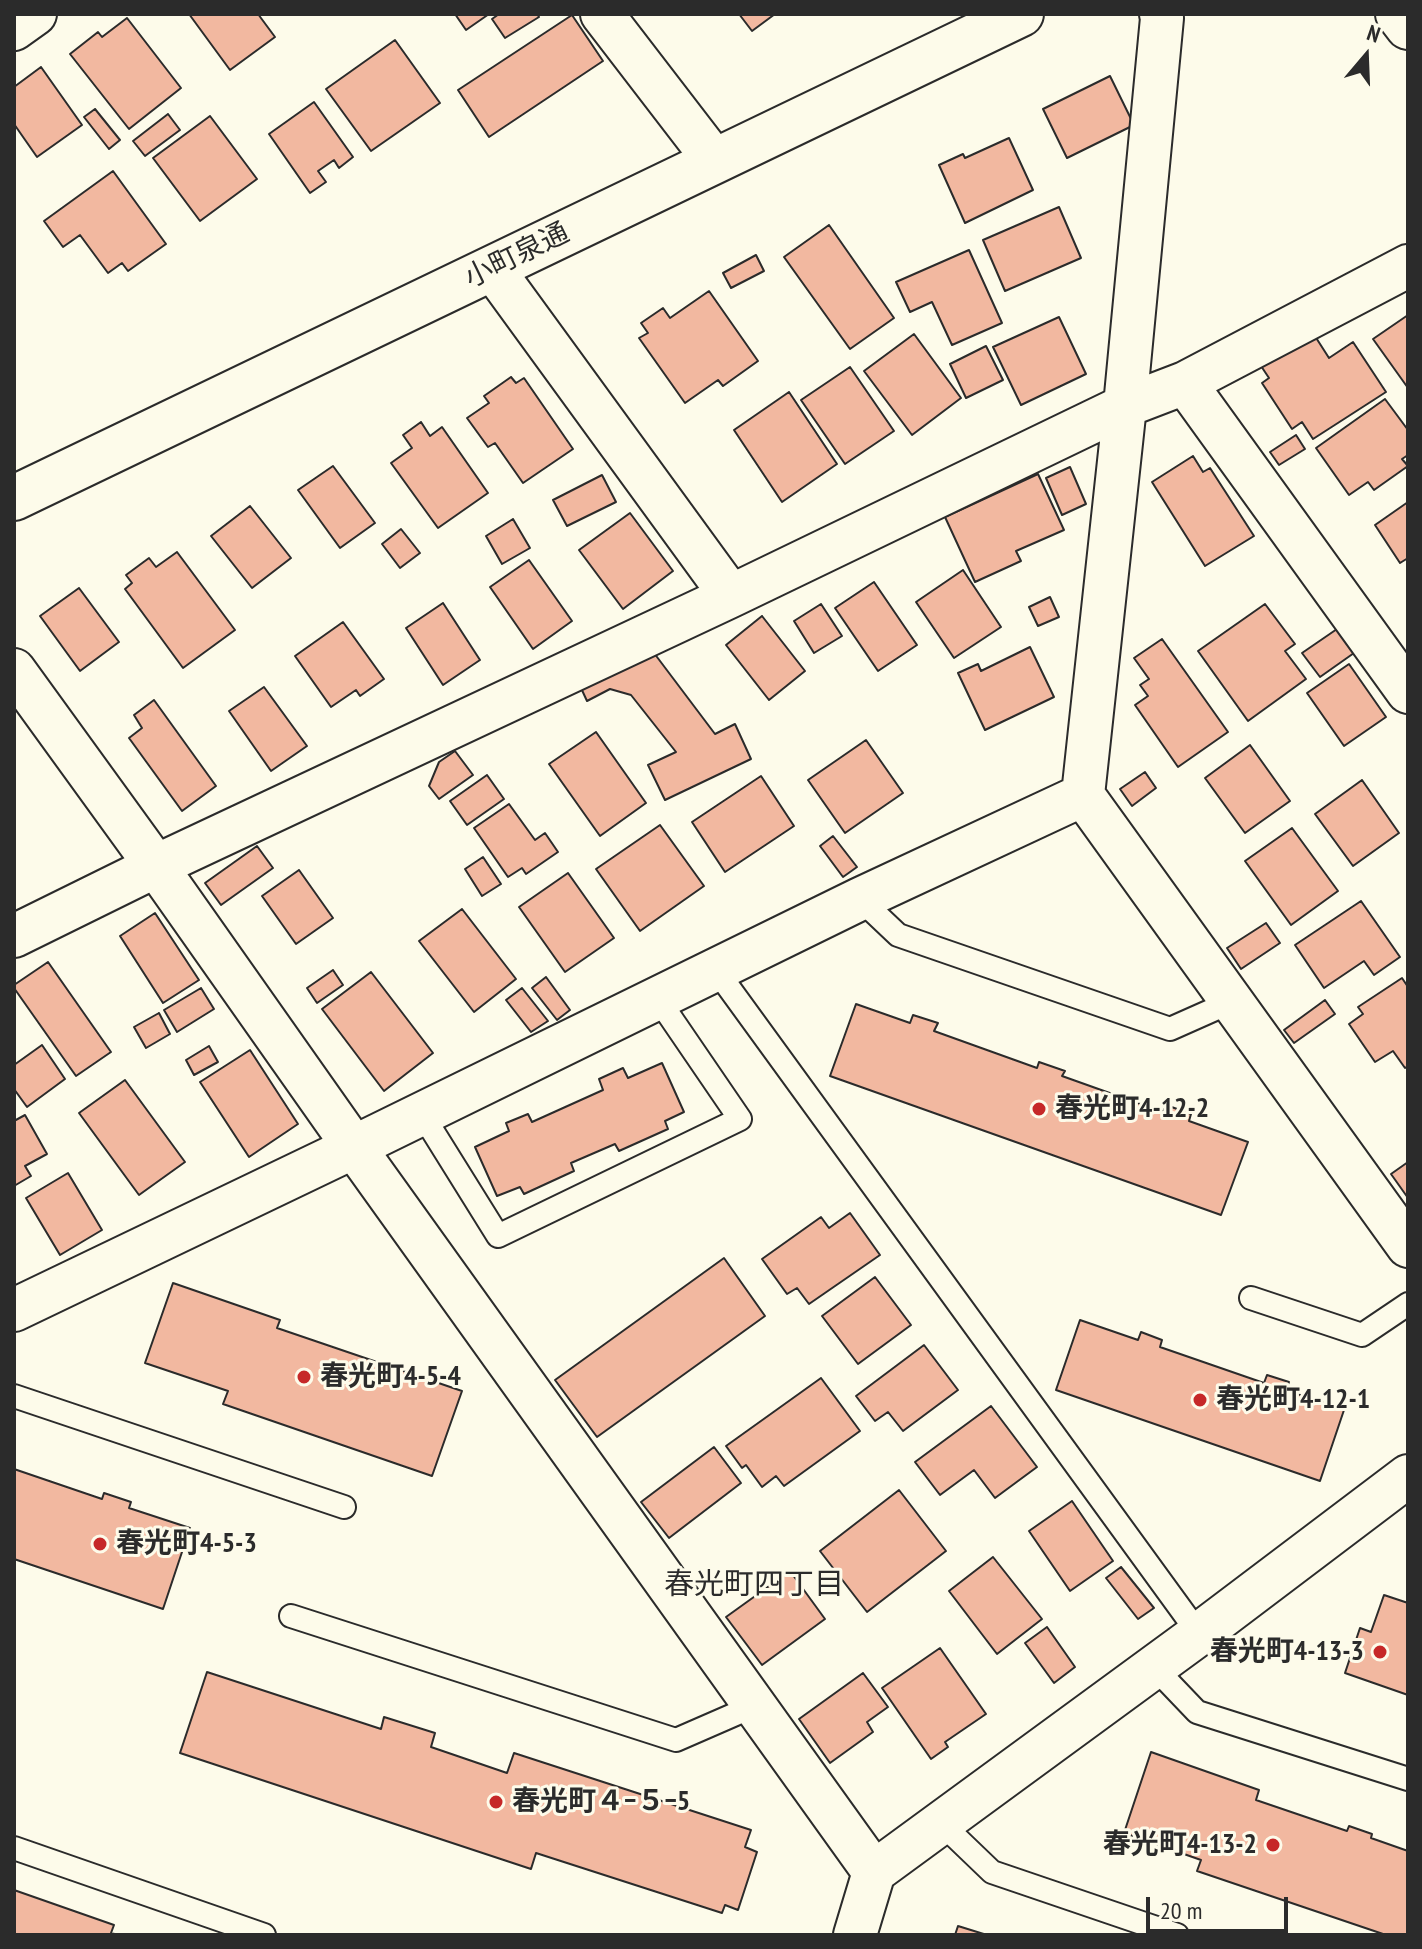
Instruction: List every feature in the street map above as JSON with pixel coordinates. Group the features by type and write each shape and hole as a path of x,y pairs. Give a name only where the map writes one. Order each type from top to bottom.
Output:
{"street":[{"path":"14,29 35,14"},
{"path":"602,14 715,161"},
{"name":"小町泉通","path":"14,498 1021,14"},
{"path":"1161,14 1125,406 1083,795 1408,1246"},
{"path":"1398,14 1408,27"},
{"path":"14,936 1125,406 1185,383 1408,266"},
{"path":"492,268 731,596"},
{"path":"1185,383 1408,692"},
{"path":"14,670 874,1872"},
{"path":"14,1310 860,899 1083,795"},
{"path":"855,1935 874,1872 1199,1634 1408,1476"}],"lane":[{"path":"860,899 898,935 1170,1029 1233,1001"},
{"path":"716,970 1199,1634"},
{"path":"422,1114 498,1236 740,1119 658,999"},
{"path":"1251,1298 1362,1335 1408,1304"},
{"path":"14,1396 344,1507"},
{"path":"291,1616 676,1740 754,1706"},
{"path":"1154,1667 1197,1712 1408,1779"},
{"path":"941,1823 992,1872 1177,1935"},
{"path":"14,1848 264,1935"}],"building":[{"path":"189,14 258,14 275,37 230,70"},
{"path":"455,14 489,14 466,30"},
{"path":"499,14 537,14 539,17 505,38 492,19"},
{"path":"739,14 775,14 752,31"},
{"path":"572,15 603,61 489,137 458,90"},
{"path":"127,18 181,88 129,129 70,54 98,32 102,37"},
{"path":"395,40 440,103 371,151 326,89"},
{"path":"41,67 82,125 37,157 14,124 14,87"},
{"path":"1110,76 1134,125 1067,158 1043,109"},
{"path":"314,102 353,157 339,168 334,160 318,171 326,182 310,193 269,134"},
{"path":"95,109 120,140 109,149 84,117"},
{"path":"168,114 180,130 145,156 133,141"},
{"path":"210,116 257,179 200,221 153,158"},
{"path":"1009,138 1033,190 965,223 939,165 963,154 965,158"},
{"path":"113,171 166,244 128,271 122,263 108,273 80,235 63,247 44,221"},
{"path":"1059,207 1081,258 1005,291 983,240"},
{"path":"829,225 894,318 850,349 784,257"},
{"path":"969,250 1002,323 952,345 932,302 910,312 896,282"},
{"path":"756,255 764,271 731,288 723,273"},
{"path":"709,291 758,361 723,386 718,380 685,403 639,338 648,333 641,323 663,308 670,318"},
{"path":"1408,315 1408,388 1373,339"},
{"path":"1059,317 1086,374 1021,405 993,347"},
{"path":"1313,333 1329,358 1353,342 1386,392 1313,439 1302,422 1292,429 1262,383 1269,378 1261,366"},
{"path":"914,334 961,398 912,435 864,371"},
{"path":"986,346 1003,380 966,398 950,364"},
{"path":"850,367 894,431 845,464 801,400"},
{"path":"511,377 516,383 524,378 573,449 523,483 495,443 488,447 467,418 489,403 484,396"},
{"path":"789,392 837,464 782,502 734,430"},
{"path":"1385,399 1408,430 1408,455 1402,459 1408,466 1374,490 1368,482 1349,495 1316,448"},
{"path":"421,422 430,436 442,427 488,493 438,528 391,463 412,448 403,435"},
{"path":"1296,435 1305,449 1279,465 1270,452"},
{"path":"1193,456 1203,472 1210,468 1254,536 1205,566 1152,482"},
{"path":"333,466 375,523 340,548 298,490"},
{"path":"1070,467 1086,504 1062,515 1046,478"},
{"path":"1038,474 1064,530 1016,551 1021,561 975,582 945,517"},
{"path":"602,475 616,502 567,526 553,500"},
{"path":"1408,502 1408,558 1400,563 1375,525"},
{"path":"250,506 291,558 252,588 211,536"},
{"path":"630,513 673,571 623,609 579,550"},
{"path":"513,519 530,548 502,564 486,536"},
{"path":"401,529 420,553 400,568 382,544"},
{"path":"177,552 235,630 183,668 125,589 132,583 126,575 149,558 156,567"},
{"path":"529,560 572,621 533,649 490,587"},
{"path":"963,570 1001,627 954,658 916,602"},
{"path":"874,582 917,645 878,671 835,608"},
{"path":"79,588 119,642 80,671 40,616"},
{"path":"1050,597 1059,617 1038,626 1029,607"},
{"path":"443,603 480,660 443,685 406,628"},
{"path":"821,604 842,636 814,653 794,621"},
{"path":"1265,604 1295,644 1285,651 1306,679 1248,721 1198,651"},
{"path":"762,616 805,671 769,700 726,645"},
{"path":"343,622 384,679 360,696 356,690 331,707 295,656"},
{"path":"1337,629 1354,653 1320,677 1302,653"},
{"path":"1162,639 1228,732 1178,767 1135,705 1148,696 1140,685 1149,679 1134,658"},
{"path":"1030,647 1054,697 985,730 958,673 978,664 981,671"},
{"path":"654,653 715,734 735,724 751,759 665,800 648,765 676,752 631,695 610,689 587,701 581,688"},
{"path":"1349,664 1386,717 1344,746 1307,693"},
{"path":"264,687 307,746 271,771 229,711"},
{"path":"154,700 216,786 182,811 129,738 142,728 134,715"},
{"path":"596,732 646,803 600,836 549,764"},
{"path":"866,740 903,793 845,833 808,780"},
{"path":"1250,745 1290,801 1245,833 1205,778"},
{"path":"455,751 473,775 439,799 429,786 439,762"},
{"path":"1145,772 1156,788 1132,806 1120,789"},
{"path":"487,775 504,799 467,825 450,801"},
{"path":"761,776 794,826 725,872 692,822"},
{"path":"1362,780 1399,833 1353,866 1315,814"},
{"path":"509,804 535,840 545,833 558,852 526,874 522,868 508,877 474,828"},
{"path":"660,825 704,886 640,931 596,869"},
{"path":"1292,828 1338,891 1291,925 1245,861"},
{"path":"833,836 857,867 843,877 820,846"},
{"path":"257,846 273,868 221,905 205,883"},
{"path":"483,857 501,884 482,896 465,869"},
{"path":"299,870 333,918 296,944 262,896"},
{"path":"568,873 614,938 565,972 519,907"},
{"path":"1361,901 1400,957 1374,975 1364,961 1324,988 1295,945"},
{"path":"462,909 516,979 474,1012 419,941"},
{"path":"155,913 199,980 163,1003 120,936"},
{"path":"1266,923 1280,943 1241,969 1227,948"},
{"path":"48,962 111,1052 76,1076 14,988"},
{"path":"333,970 343,985 317,1003 307,988"},
{"path":"371,972 433,1053 384,1091 322,1009"},
{"path":"546,977 570,1010 557,1020 532,988"},
{"path":"1402,978 1408,987 1408,1066 1405,1068 1393,1051 1375,1062 1349,1024 1363,1014 1358,1007"},
{"path":"201,988 214,1009 177,1032 164,1010"},
{"path":"522,988 548,1021 531,1032 506,1000"},
{"path":"1325,1000 1335,1014 1294,1043 1284,1030"},
{"name":"春光町4-12-2","path":"856,1004 910,1023 913,1015 938,1023 934,1031 1037,1068 1039,1062 1065,1071 1062,1076 1163,1112 1166,1105 1191,1114 1189,1121 1248,1142 1221,1215 830,1076"},
{"path":"159,1013 170,1034 146,1048 134,1027"},
{"path":"42,1045 65,1079 27,1107 14,1089 14,1065"},
{"path":"209,1046 218,1062 194,1075 186,1060"},
{"path":"250,1050 298,1124 249,1157 200,1082"},
{"path":"662,1063 684,1112 665,1121 668,1129 619,1151 615,1144 571,1163 574,1171 524,1194 520,1187 497,1196 475,1147 509,1131 506,1123 528,1114 532,1122 603,1090 599,1079 623,1068 628,1078"},
{"path":"125,1080 185,1162 139,1195 79,1113"},
{"path":"25,1115 47,1154 25,1166 31,1176 14,1186 14,1121"},
{"path":"1408,1162 1408,1198 1391,1174"},
{"path":"68,1173 102,1230 60,1255 26,1198"},
{"path":"850,1213 880,1255 809,1304 797,1288 787,1294 762,1259 821,1217 829,1228"},
{"path":"724,1258 765,1316 597,1437 555,1380"},
{"path":"875,1277 911,1325 858,1364 822,1316"},
{"name":"春光町4-5-4","path":"173,1283 280,1320 277,1328 462,1391 432,1476 223,1404 228,1391 145,1363"},
{"name":"春光町4-12-1","path":"1080,1320 1138,1340 1141,1332 1162,1340 1160,1347 1264,1383 1267,1375 1289,1382 1286,1390 1344,1410 1320,1481 1056,1390"},
{"path":"924,1345 958,1390 903,1431 888,1412 875,1421 856,1396"},
{"path":"821,1378 860,1431 784,1486 776,1476 762,1487 746,1465 742,1468 726,1446"},
{"path":"991,1406 1037,1467 995,1498 974,1470 940,1495 915,1462"},
{"path":"714,1447 741,1483 669,1538 641,1502"},
{"name":"春光町4-5-3","path":"14,1469 102,1499 104,1493 131,1502 129,1508 190,1528 163,1609 14,1559"},
{"path":"899,1490 946,1551 867,1612 820,1551"},
{"path":"1072,1501 1113,1561 1070,1591 1029,1531"},
{"path":"993,1557 1042,1619 997,1654 949,1591"},
{"path":"1121,1567 1154,1608 1138,1619 1106,1578"},
{"path":"790,1571 825,1619 762,1665 726,1617"},
{"name":"春光町4-13-3","path":"1384,1595 1408,1603 1408,1695 1345,1673 1360,1628 1371,1632"},
{"path":"1047,1627 1075,1667 1054,1683 1025,1643"},
{"path":"940,1648 986,1714 945,1742 948,1747 931,1759 882,1688"},
{"name":"春光町４−５−5","path":"207,1672 381,1729 384,1717 435,1733 431,1747 507,1773 514,1753 751,1830 745,1847 757,1852 738,1910 725,1905 722,1913 536,1853 531,1869 180,1753"},
{"path":"863,1673 888,1707 867,1722 873,1732 830,1763 799,1719"},
{"name":"春光町4-13-2","path":"1151,1752 1259,1790 1256,1800 1347,1831 1349,1826 1372,1834 1371,1838 1408,1851 1407,1935 1386,1935 1197,1871 1201,1860 1124,1833"},
{"path":"14,1890 114,1925 111,1933 118,1935 14,1935"},
{"path":"958,1926 987,1935 955,1935"}],"place":[{"name":"春光町4-12-2","path":"1039,1109"},
{"name":"春光町4-5-4","path":"304,1377"},
{"name":"春光町4-12-1","path":"1200,1400"},
{"name":"春光町4-5-3","path":"100,1544"},
{"name":"春光町4-13-3","path":"1380,1652"},
{"name":"春光町４−５−5","path":"496,1802"},
{"name":"春光町4-13-2","path":"1273,1845"}],"district":[{"name":"春光町四丁目","path":"754,1585"}]}
